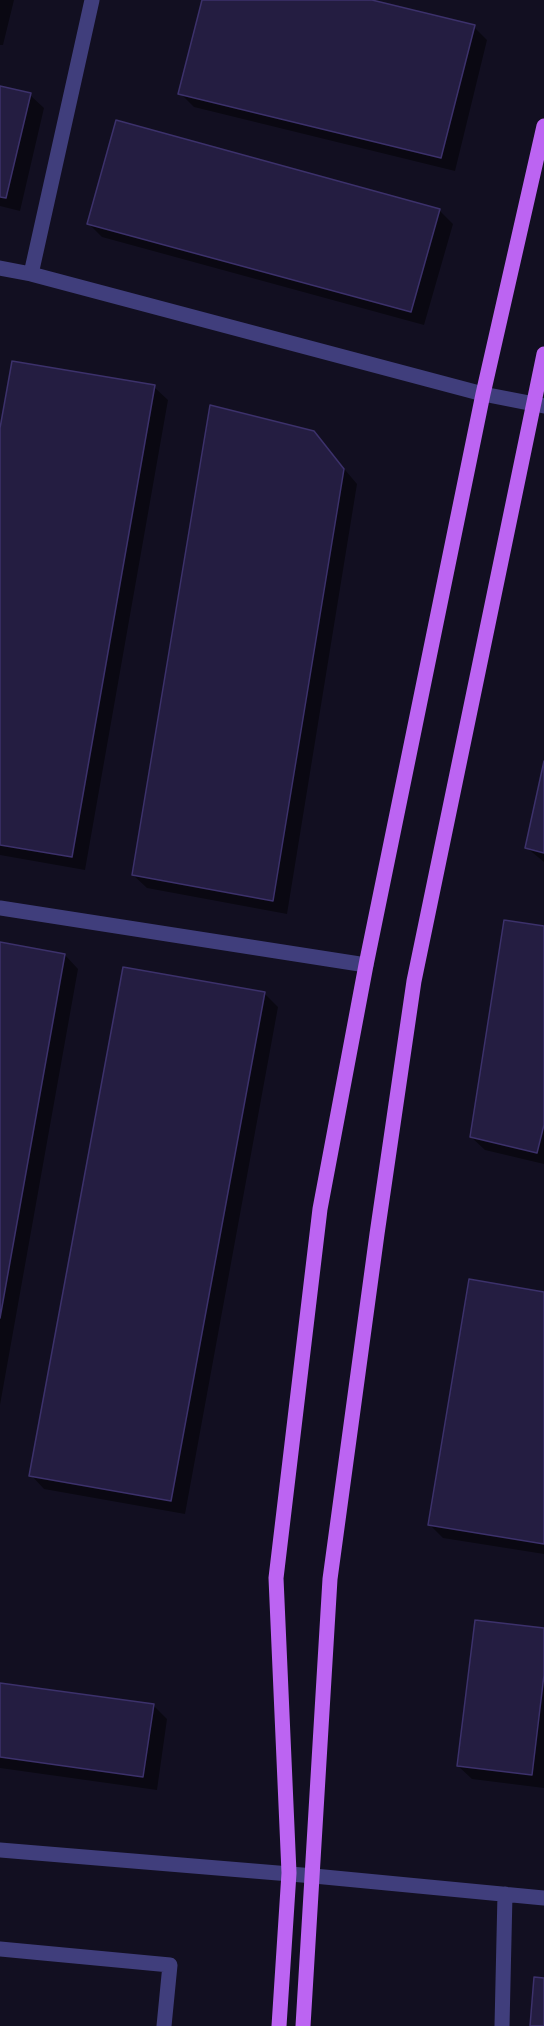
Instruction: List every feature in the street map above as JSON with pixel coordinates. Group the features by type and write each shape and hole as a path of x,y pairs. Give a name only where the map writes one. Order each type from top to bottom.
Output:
{"main road":[{"path":"279,2026 289,1874 276,1578 320,1209 366,965 483,394 544,126"},
{"path":"303,2026 314,1875 330,1579 385,1176 414,981 538,406 544,354"}],"street":[{"path":"31,274 92,0"},
{"path":"0,268 31,274 483,394 538,406"},
{"path":"0,908 366,965"},
{"path":"0,1850 314,1875 544,1898"},
{"path":"502,2026 505,1894"},
{"path":"0,1949 170,1965 164,2026"}],"building":[{"path":"202,0 372,0 475,25 441,158 178,94"},
{"path":"0,86 31,93 6,198 0,197"},
{"path":"116,120 440,209 411,312 87,224"},
{"path":"12,361 155,385 72,857 0,845 0,428"},
{"path":"210,405 314,431 344,469 273,901 132,875"},
{"path":"544,761 544,853 525,848"},
{"path":"504,920 544,926 544,1125 537,1153 470,1137"},
{"path":"0,942 65,954 0,1318"},
{"path":"123,967 265,992 171,1501 29,1476"},
{"path":"469,1279 544,1292 544,1544 428,1525"},
{"path":"475,1620 544,1628 544,1675 532,1775 457,1766"},
{"path":"0,1683 154,1704 143,1777 0,1757"},
{"path":"534,1977 544,1978 544,2026 530,2026"}]}
